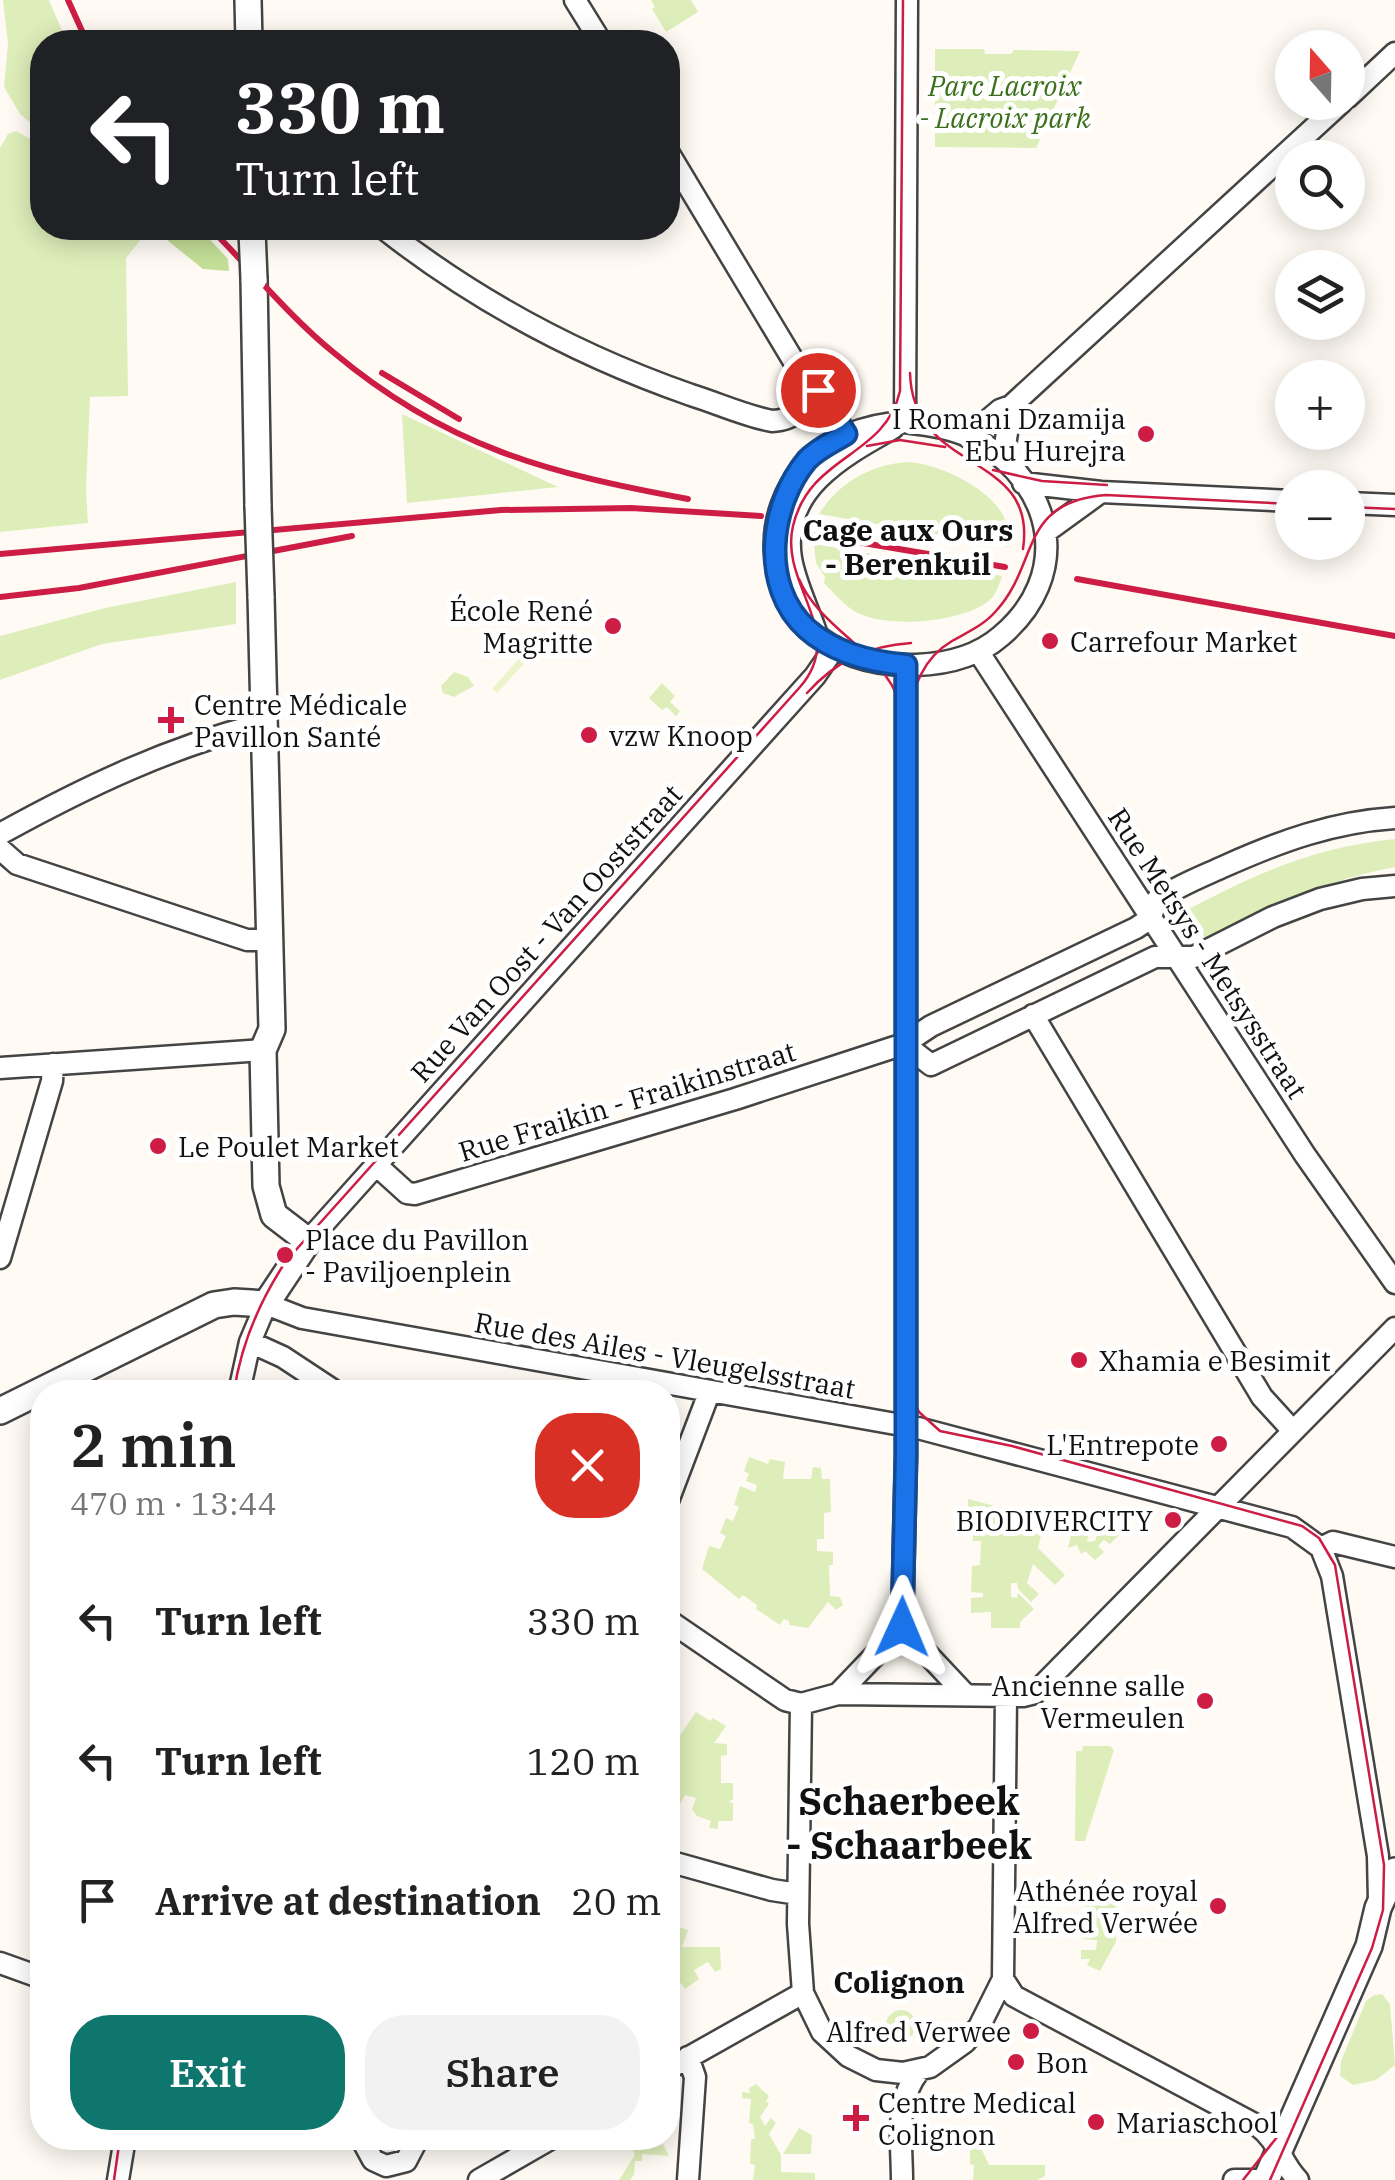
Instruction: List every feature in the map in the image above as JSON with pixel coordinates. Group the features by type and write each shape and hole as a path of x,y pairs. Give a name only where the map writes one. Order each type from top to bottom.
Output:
{"street":[{"path":"248,0 248,30"},
{"path":"576,0 594,30"},
{"path":"905,422 907,0"},
{"path":"1365,81 1395,54"},
{"path":"968,437 1000,410 1011,406 1322,120"},
{"path":"680,172 808,384 818,390 846,434"},
{"path":"252,240 271,940 272,1029 263,1050 268,1202 274,1215 308,1240"},
{"path":"399,240 448,276 526,324 645,379 778,421 798,412 808,384"},
{"path":"1003,459 1011,406"},
{"path":"826,642 800,586 790,544 792,523 806,492 831,465 905,422"},
{"path":"905,422 936,426 968,437 1003,459 1023,482 1049,546 1046,567 1033,597 1001,636 978,650 943,662 906,665 869,660 826,642 800,622 781,585 775,536 782,505 810,457 846,434 872,425 905,422"},
{"path":"1023,482 1101,492 1275,499"},
{"path":"1046,532 1101,492"},
{"path":"1365,504 1395,505"},
{"path":"800,586 819,616 869,660"},
{"name":"Rue Van Oost - Van Ooststraat","path":"375,1164 815,676 826,642"},
{"name":"Rue Metsys - Metsysstraat","path":"978,650 1305,1154 1395,1283"},
{"path":"838,1694 902,1627 906,665"},
{"path":"0,834 139,764 265,723"},
{"path":"904,1044 931,1026 1152,918 1156,901 1171,890 1324,827 1395,818"},
{"path":"0,849 18,864 246,940 271,940"},
{"path":"904,1044 931,1065 1155,958 1194,957 1272,917 1320,899 1395,886"},
{"path":"1033,1015 1262,1397 1293,1431"},
{"name":"Rue Fraikin - Fraikinstraat","path":"375,1164 407,1192 415,1194 904,1044"},
{"path":"0,1068 263,1050"},
{"path":"0,1258 52,1081 52,1064"},
{"path":"241,1380 250,1342 266,1304 308,1240 375,1164"},
{"path":"63,1380 214,1306 234,1302 266,1304"},
{"name":"Rue des Ailes - Vleugelsstraat","path":"266,1304 302,1318 638,1380"},
{"path":"680,1628 784,1700 801,1704 838,1694 1035,1693 1395,1328"},
{"path":"250,1342 283,1357 318,1380"},
{"name":"Rue des Ailes - Vleugelsstraat","path":"680,1388 905,1426 1292,1528 1321,1548 1332,1542 1395,1557"},
{"path":"680,1469 709,1393"},
{"path":"0,1411 30,1396"},
{"path":"1266,2180 1369,1946 1378,1908 1380,1872 1376,1838 1336,1592 1321,1548"},
{"path":"902,1627 964,1694"},
{"path":"801,1704 798,1894 803,1992 822,2032 848,2056 886,2072 930,2067 972,2035 991,2008 1003,1979 1006,1696"},
{"path":"1376,1838 1386,1850 1395,1849"},
{"path":"680,1864 798,1894"},
{"path":"1378,1908 1395,1871"},
{"path":"0,1963 30,1974"},
{"path":"1003,1979 1014,1996 1258,2126 1270,2135 1298,2180"},
{"path":"680,2062 803,1992"},
{"path":"688,2057 695,2077 688,2180"},
{"path":"902,2180 902,2107 919,2070"},
{"path":"886,2072 902,2107"},
{"path":"118,2180 122,2150"},
{"path":"369,2150 378,2164 395,2166 406,2161 412,2150"},
{"path":"480,2180 531,2150"},
{"path":"1234,2180 1256,2180"}],"green space":[{"path":"3,0 49,0 62,30 30,30 30,123 4,87 8,44"},
{"path":"651,0 691,0 698,12 665,30 652,9 655,7"},
{"name":"Parc Lacroix - Lacroix park","path":"935,49 984,49 985,54 1011,54 1014,50 1080,51 1036,148 935,147"},
{"path":"16,131 30,139 30,240 140,240 126,258 128,396 90,397 88,523 0,532 0,148 8,134"},
{"path":"167,240 210,240 228,259 229,271 203,269"},
{"path":"402,414 558,487 407,503"},
{"path":"907,462 947,472 986,495 1003,515 1009,547 819,514 835,494 856,478 879,467"},
{"path":"814,544 1002,576 992,598 973,610 939,619 883,620 854,611 824,583"},
{"path":"236,582 236,624 102,644 0,680 0,636 105,608"},
{"path":"541,634 547,639 497,693 492,689"},
{"path":"454,672 468,677 474,686 454,697 443,693 441,686"},
{"path":"662,683 675,696 670,702 680,711 676,716 649,698"},
{"path":"1395,839 1395,867 1298,896 1205,938 1189,909 1289,863 1339,848"},
{"path":"749,1457 768,1464 770,1459 785,1462 783,1479 811,1479 813,1467 821,1468 822,1479 830,1479 831,1512 824,1513 824,1539 817,1539 817,1551 833,1552 833,1565 829,1565 830,1596 840,1597 843,1605 836,1610 828,1602 808,1628 789,1625 784,1619 780,1625 702,1569 709,1546 720,1549 726,1536 720,1533 726,1518 733,1521 739,1507 734,1505 740,1486 755,1492 757,1485 746,1481 749,1474 744,1471"},
{"path":"968,1499 1045,1519 1038,1548 1065,1575 1055,1585 1033,1564 1027,1583 1039,1594 1031,1602 1017,1583 1011,1583 1011,1597 1017,1598 1018,1593 1034,1609 1020,1622 1020,1628 991,1628 991,1612 971,1613 971,1598 983,1597 983,1593 971,1592 972,1566 980,1565 981,1541 973,1541 973,1531 981,1530 980,1513 968,1513"},
{"path":"1073,1526 1089,1531 1087,1542 1095,1541 1100,1526 1116,1528 1121,1533 1110,1544 1104,1540 1098,1546 1104,1552 1095,1560 1085,1551 1081,1554 1077,1545 1068,1548"},
{"path":"696,1712 726,1726 714,1743 727,1744 727,1755 721,1756 721,1783 733,1783 733,1799 729,1802 733,1803 733,1821 718,1821 718,1829 709,1828 711,1821 697,1816 692,1809 696,1798 685,1795 680,1804 680,1736"},
{"path":"1083,1746 1110,1746 1114,1750 1085,1841 1075,1841 1076,1751 1082,1751"},
{"path":"1080,1885 1116,1894 1116,1942 1100,1971 1087,1965 1090,1959 1081,1959 1081,1950 1096,1950 1097,1940 1083,1939 1083,1929 1078,1929 1078,1920 1085,1919"},
{"path":"680,1928 688,1930 682,1947 720,1947 721,1969 715,1972 708,1962 694,1970 699,1979 685,1989 681,1983"},
{"path":"1382,1994 1390,2004 1395,2065 1376,2080 1353,2085 1340,2076 1341,2061 1366,2001"},
{"path":"901,2010 912,2014 916,2025 912,2036 901,2040 890,2036 886,2025 890,2014"},
{"path":"756,2084 769,2096 769,2104 760,2117 765,2126 771,2118 776,2123 769,2134 781,2155 781,2172 815,2173 815,2180 753,2180 751,2139 755,2139 753,2124 749,2123 751,2099 742,2098 742,2092 750,2093 749,2088"},
{"path":"799,2128 812,2135 811,2154 783,2154"},
{"path":"981,2148 989,2165 1045,2165 1045,2176 1037,2180 973,2180 970,2149"},
{"path":"666,2150 669,2156 642,2154 642,2161 635,2161 630,2180 619,2180 635,2155 633,2151"}],"tram line":[{"path":"236,1380 252,1324 286,1261 800,687 813,667 815,627 795,568 793,526 802,502 815,484 879,430 892,413 900,391 903,0"},
{"path":"910,373 916,406 931,430 1012,494 1023,517 1023,549"},
{"path":"867,446 900,440 945,447"},
{"path":"993,470 1042,481 1107,485"},
{"path":"1270,2180 1372,1948 1383,1910 1384,1865 1335,1565 1319,1538 1302,1526 1012,1446 940,1431 919,1412 910,1393 908,1373 910,720 916,686 933,656 996,611 1010,593 1034,538 1058,509 1078,500 1106,495 1275,503"},
{"path":"1365,508 1395,509"},
{"path":"799,579 824,615 887,678 898,697 903,719"},
{"path":"807,693 854,657 881,647 911,643"},
{"path":"1243,2180 1281,2132"},
{"path":"114,2180 118,2150"}],"railway":[{"path":"68,0 82,30"},
{"path":"221,240 316,338 375,385 416,411 458,433 544,466 688,499"},
{"path":"382,373 459,419"},
{"path":"0,554 501,510 631,508 761,516"},
{"path":"816,535 1005,567"},
{"path":"0,597 79,588 352,536"},
{"path":"1077,579 1395,636"}],"place":[{"name":"I Romani Dzamija Ebu Hurejra","path":"1146,434"},
{"name":"École René Magritte","path":"613,626"},
{"name":"Carrefour Market","path":"1050,641"},
{"name":"Centre Médicale Pavillon Santé","path":"171,720"},
{"name":"vzw Knoop","path":"589,735"},
{"name":"Le Poulet Market","path":"158,1146"},
{"name":"Place du Pavillon - Paviljoenplein","path":"285,1255"},
{"name":"Xhamia e Besimit","path":"1079,1360"},
{"name":"L'Entrepote","path":"1219,1444"},
{"name":"BIODIVERCITY","path":"1173,1520"},
{"name":"Ancienne salle Vermeulen","path":"1205,1701"},
{"name":"Athénée royal Alfred Verwée","path":"1218,1906"},
{"name":"Alfred Verwee","path":"1031,2031"},
{"name":"Bon","path":"1016,2062"},
{"name":"Centre Medical Colignon","path":"856,2118"},
{"name":"Mariaschool","path":"1096,2122"}],"district":[{"name":"Cage aux Ours - Berenkuil","path":"908,546"},
{"name":"Schaerbeek - Schaarbeek","path":"909,1822"},
{"name":"Colignon","path":"899,1981"}],"route":[{"path":"818,390 846,434 810,457 788,488 775,536 781,585 800,622 818,637 866,660 906,665 906,1456 902,1627"}]}
